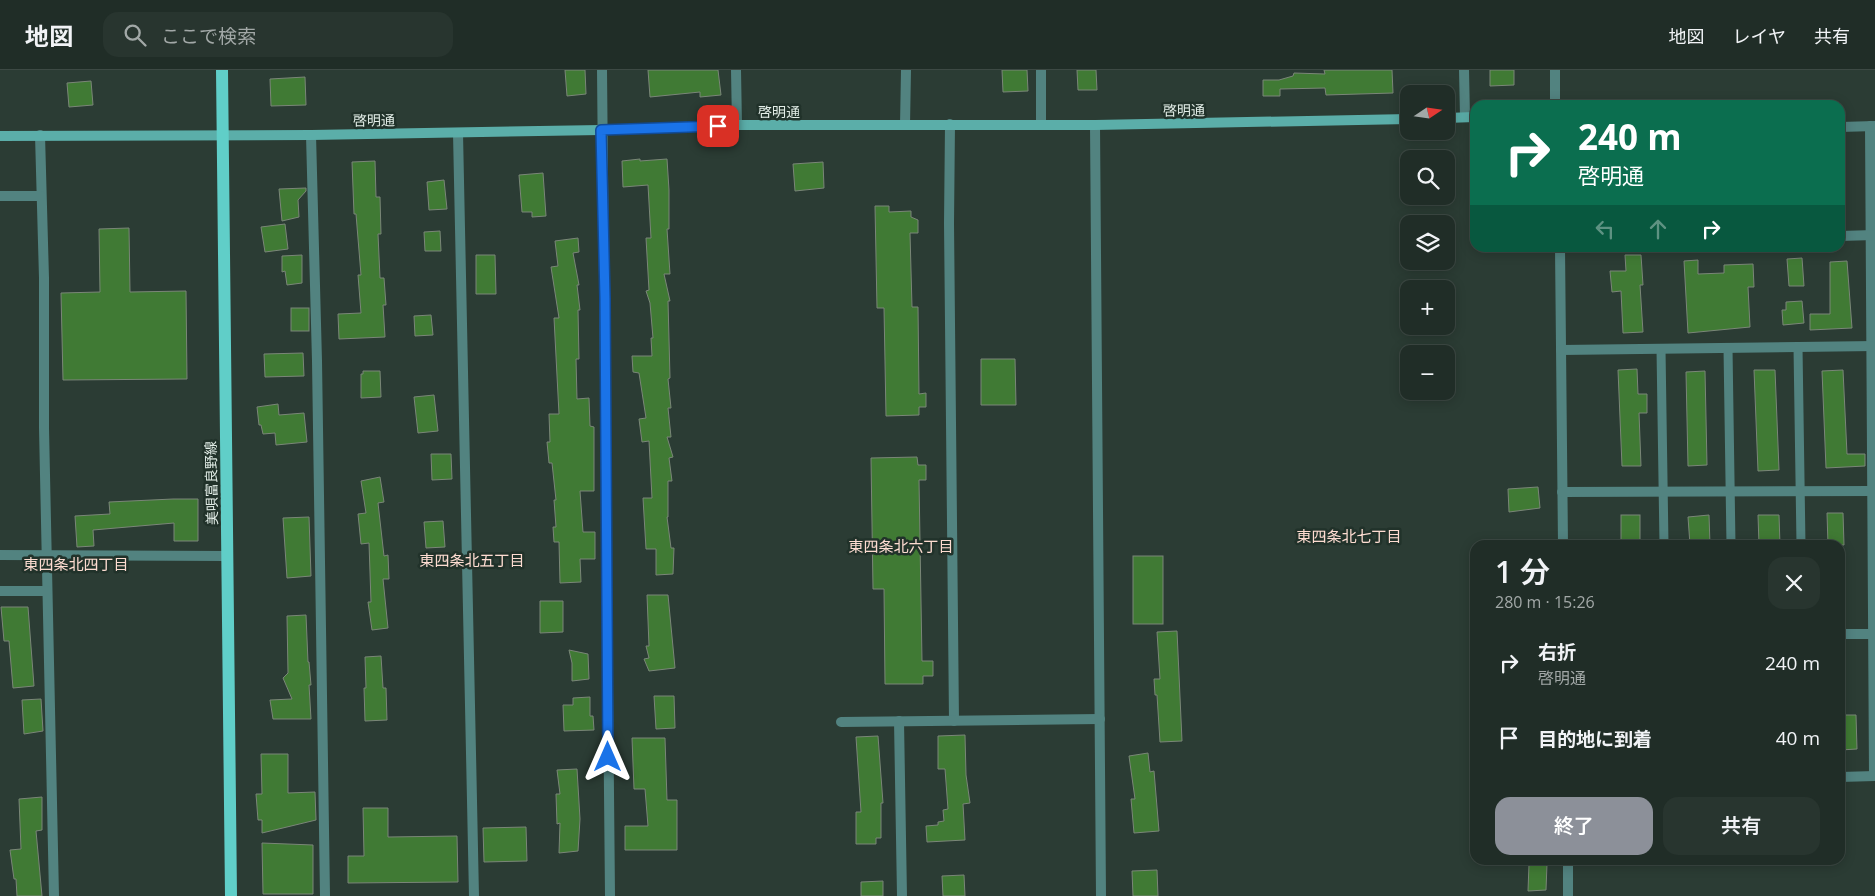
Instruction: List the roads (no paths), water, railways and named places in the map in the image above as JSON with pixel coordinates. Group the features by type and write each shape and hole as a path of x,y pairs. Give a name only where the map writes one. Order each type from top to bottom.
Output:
{"main road":[{"name":"美唄富良野線","path":"222,70 231,896"}],"street":[{"path":"602,70 601,130 605,298 610,896"},
{"path":"736,70 737,125"},
{"path":"905,125 906,70"},
{"path":"1041,70 1041,125"},
{"path":"1455,118 1470,117 1464,70"},
{"path":"1555,70 1555,100"},
{"name":"啓明通","path":"0,136 40,134 311,135 601,130 737,125 1095,125 1400,119"},
{"path":"950,124 949,233 954,721"},
{"path":"1095,125 1101,896"},
{"path":"1845,127 1872,126 1874,492 1874,776 1845,777"},
{"path":"458,132 474,896"},
{"path":"40,134 54,896"},
{"path":"311,135 317,361 325,896"},
{"path":"0,196 41,196"},
{"path":"1845,236 1872,235"},
{"path":"1560,252 1562,540"},
{"path":"1561,350 1873,346"},
{"path":"1562,492 1874,492"},
{"path":"0,555 227,556"},
{"path":"0,591 47,591"},
{"path":"1845,634 1873,634"},
{"path":"841,722 1100,719"},
{"path":"900,721 902,896"},
{"path":"1568,865 1568,896"}],"lane":[{"path":"1798,347 1801,540"},
{"path":"1728,348 1731,540"},
{"path":"1661,349 1664,540"}],"district":[{"name":"東四条北七丁目","path":"1349,536"},
{"name":"東四条北六丁目","path":"901,546"},
{"name":"東四条北五丁目","path":"472,560"},
{"name":"東四条北四丁目","path":"76,564"}]}
